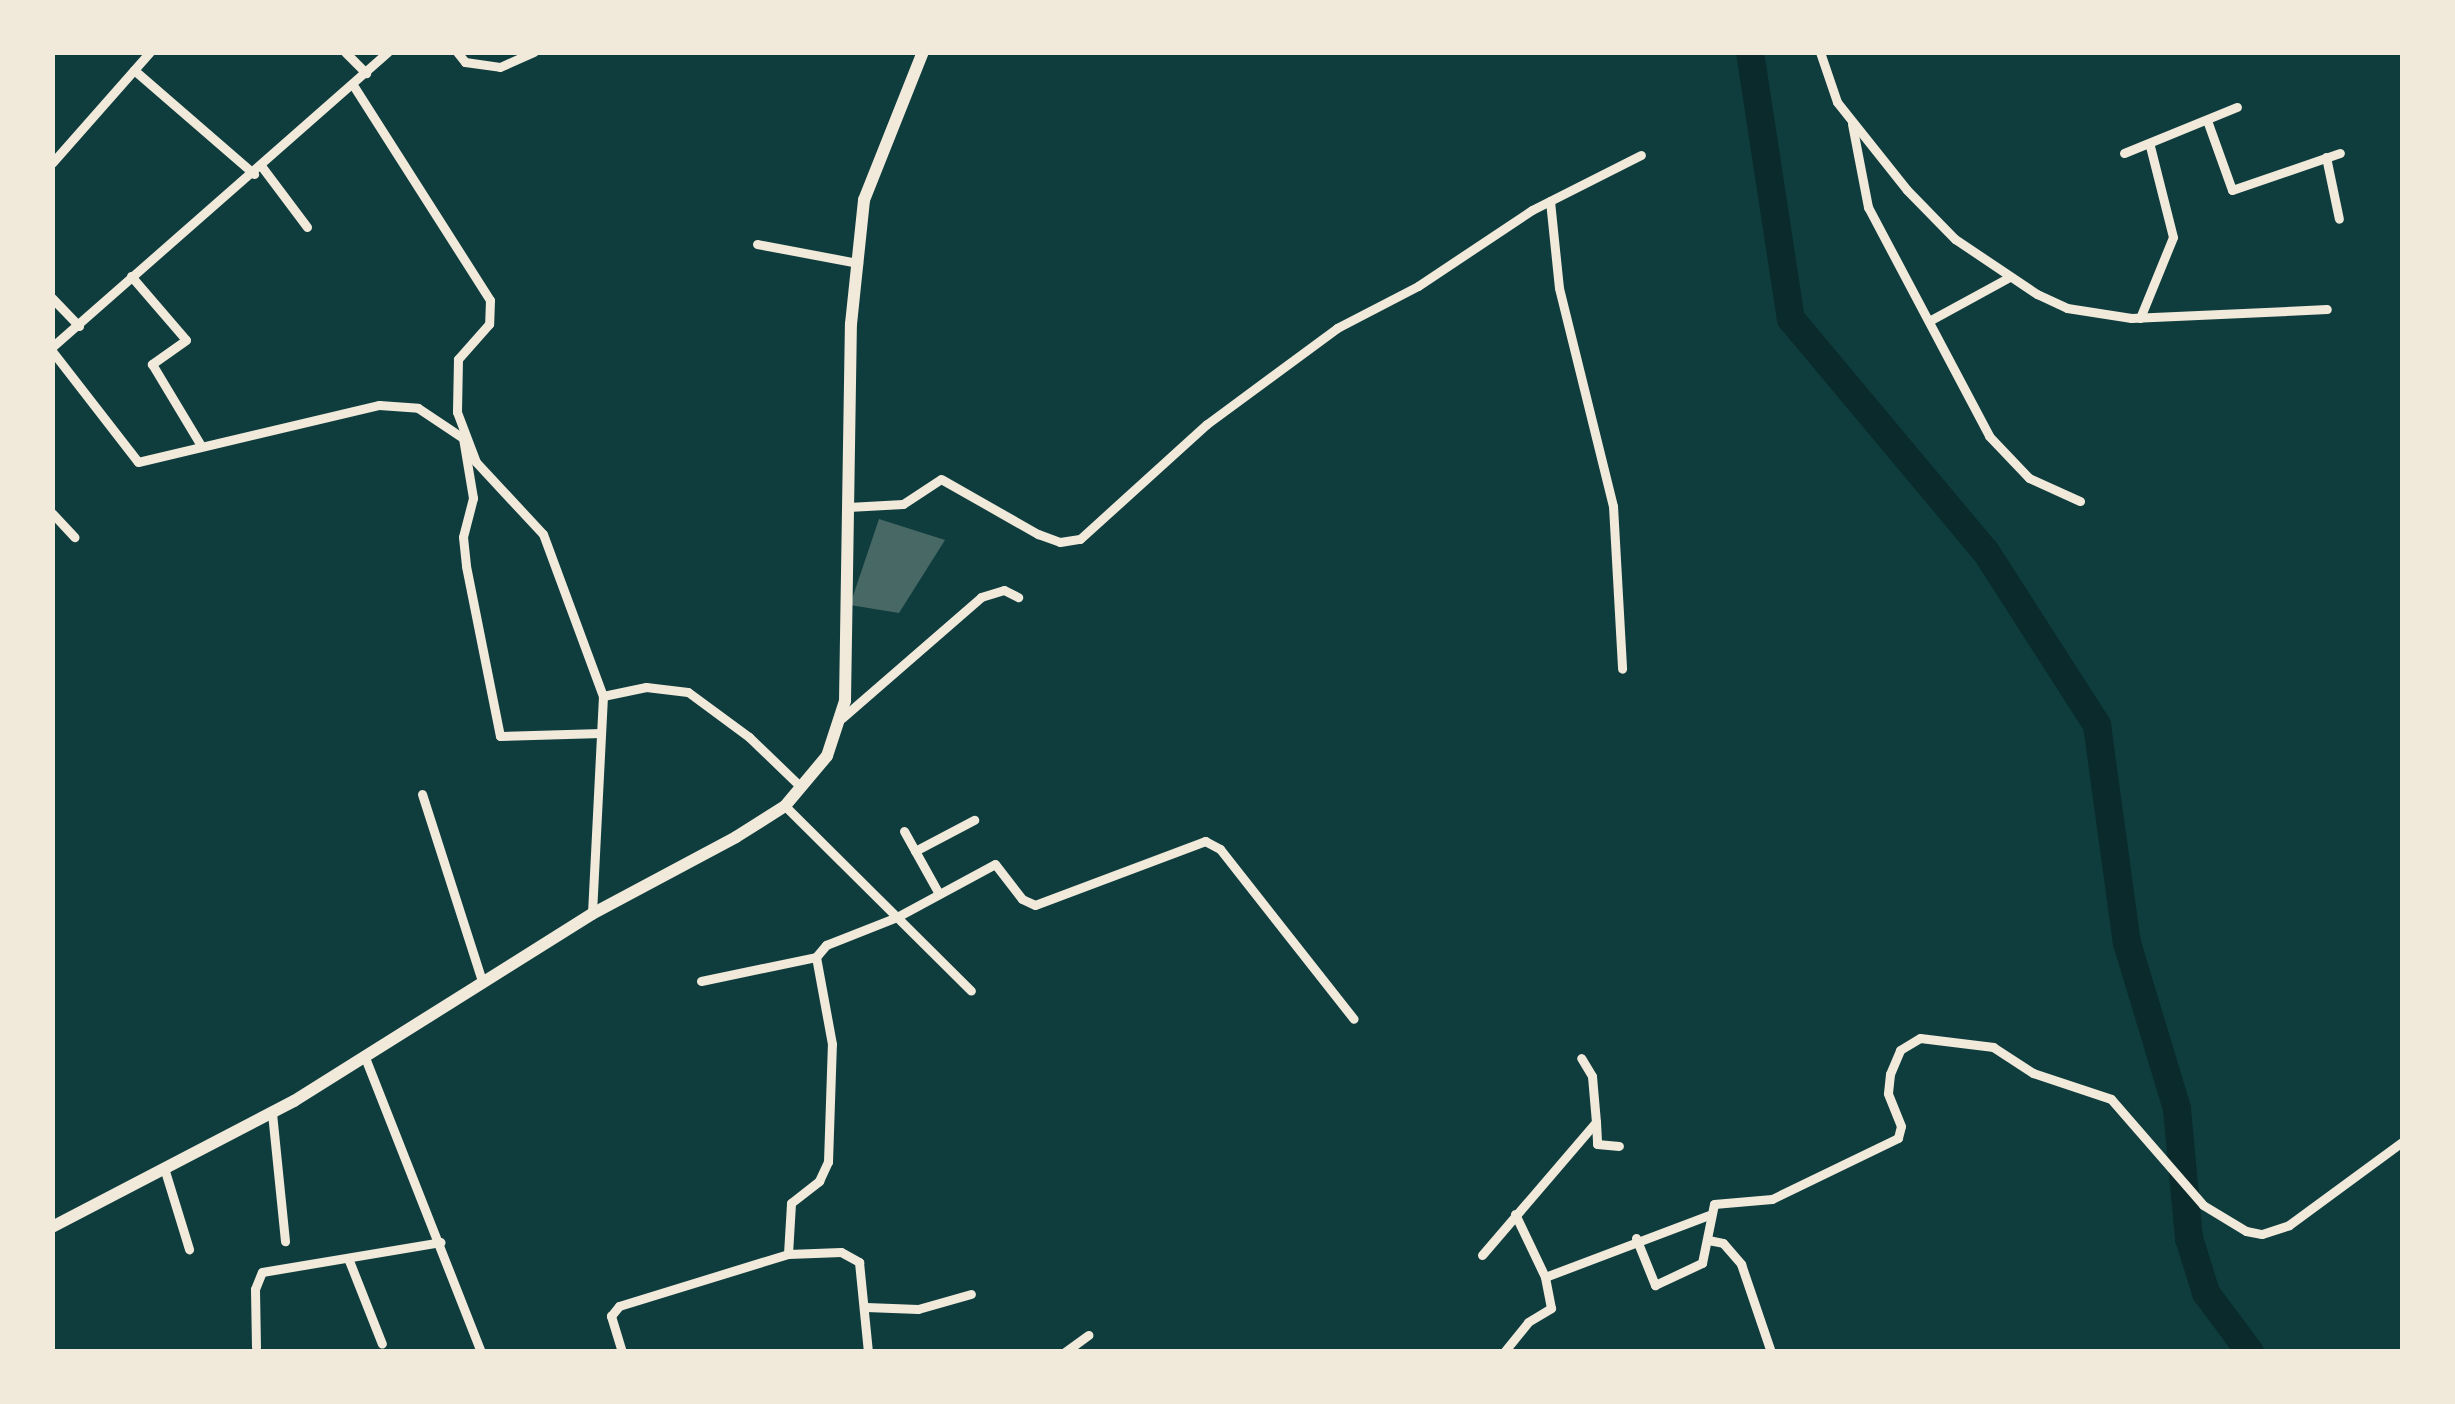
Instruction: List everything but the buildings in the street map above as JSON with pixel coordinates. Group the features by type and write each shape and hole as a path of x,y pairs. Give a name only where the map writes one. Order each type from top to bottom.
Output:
{"main road":[{"path":"53,1226 272,1113 592,914 784,806 828,756 846,701 848,507 864,200 923,52"}],"street":[{"path":"52,163 150,52"},
{"path":"345,52 366,73"},
{"path":"388,52 258,171 131,276 52,349 131,459 143,462 200,444 379,406 418,408 463,438 504,496 543,534 603,696 592,914"},
{"path":"457,52 465,62 500,66 534,52"},
{"path":"1820,52 1828,83 1852,121 1944,230 2008,278 2067,308 2140,318 2327,309"},
{"path":"134,70 258,171 307,227"},
{"path":"353,85 490,300 489,324 455,369 473,498 463,537 466,566 500,736 601,732"},
{"path":"2124,153 2208,123 2237,108"},
{"path":"1852,121 1868,207 2002,456 2029,478 2080,502"},
{"path":"2208,123 2232,190 2340,153"},
{"path":"2140,318 2173,236 2150,146"},
{"path":"848,507 903,504 941,479 1038,534 1060,542 1080,539 1208,424 1337,328 1550,201 1641,155"},
{"path":"2326,157 2339,219"},
{"path":"1550,201 1559,288 1612,506 1622,669"},
{"path":"757,244 858,263"},
{"path":"131,276 186,340 152,364 200,444"},
{"path":"1929,321 2008,278"},
{"path":"52,298 78,326"},
{"path":"52,513 74,537"},
{"path":"839,720 982,597 1004,590 1018,597"},
{"path":"603,696 670,688 703,699 801,787"},
{"path":"422,794 482,981"},
{"path":"784,806 971,991"},
{"path":"916,851 974,820"},
{"path":"904,831 938,892"},
{"path":"701,981 816,957 826,945 897,917 995,864 1022,899 1040,904 1205,842 1220,849 1354,1019"},
{"path":"788,1254 791,1203 820,1181 828,1162 832,1044 816,957"},
{"path":"1545,1278 1636,1238 1709,1214 1720,1201 1768,1200 1799,1188 1898,1138 1901,1126 1888,1092 1890,1074 1900,1050 1920,1038 1993,1047 2033,1074 2111,1099 2203,1206 2246,1231 2262,1234 2289,1224 2402,1142"},
{"path":"364,1056 441,1242 481,1352"},
{"path":"1581,1058 1592,1076 1597,1144 1619,1146"},
{"path":"272,1113 284,1240"},
{"path":"1482,1254 1596,1122"},
{"path":"165,1171 189,1249"},
{"path":"1504,1352 1528,1322 1551,1308 1545,1278 1515,1214"},
{"path":"1636,1238 1655,1286 1698,1266 1708,1240 1709,1214"},
{"path":"1708,1240 1723,1243 1741,1264 1771,1352"},
{"path":"256,1346 259,1275 441,1242"},
{"path":"622,1352 611,1322 619,1306 788,1254 854,1255 864,1273 868,1352"},
{"path":"348,1258 382,1344"},
{"path":"866,1307 918,1309 971,1294"},
{"path":"1065,1352 1088,1334"}],"waterway":[{"path":"1750,52 1791,319 1986,552 2097,725 2127,943 2177,1109 2189,1238 2206,1293 2250,1352"}]}
